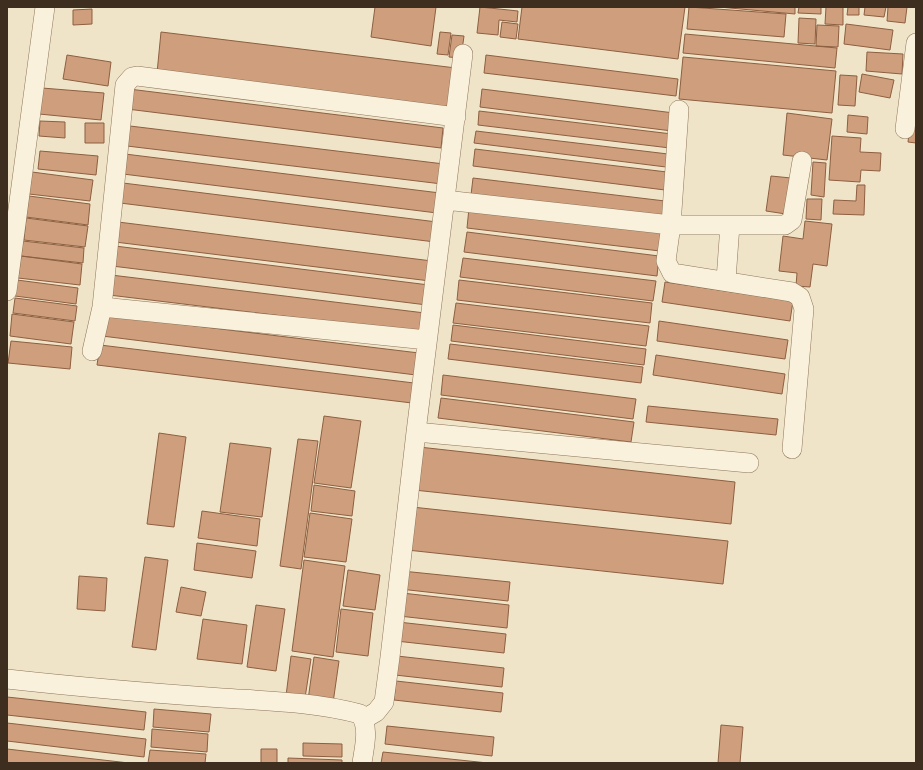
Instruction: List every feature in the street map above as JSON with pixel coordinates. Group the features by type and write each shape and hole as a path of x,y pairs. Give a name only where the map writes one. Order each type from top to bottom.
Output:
{"street":[{"path":"7,291 45,7"},
{"path":"905,129 916,43"},
{"path":"364,719 376,712 384,702 463,54"},
{"path":"92,351 102,307 124,91 125,85 132,77 137,76 456,117"},
{"path":"679,110 671,225 666,261 672,273 726,280 792,292 800,297 803,302 804,309 792,449"},
{"path":"445,200 671,225 786,225 790,223 802,161"},
{"path":"726,280 730,225"},
{"path":"102,307 427,340"},
{"path":"416,432 749,463"},
{"path":"7,679 81,687 292,703 346,710 360,714 364,719 366,730 362,763"}],"building":[{"path":"375,7 436,7 431,46 371,37"},
{"path":"480,7 518,11 517,22 499,20 498,35 477,33"},
{"path":"522,7 685,7 678,59 518,39"},
{"path":"689,7 786,14 784,37 687,29"},
{"path":"719,7 795,7 795,14"},
{"path":"799,7 821,7 821,14 798,13"},
{"path":"826,7 843,7 843,25 825,24"},
{"path":"848,7 859,7 859,15 847,15"},
{"path":"865,7 886,7 884,17 864,15"},
{"path":"888,7 907,7 905,23 887,21"},
{"path":"92,9 92,24 73,25 73,10"},
{"path":"799,18 816,19 815,44 798,43"},
{"path":"502,22 518,24 516,39 500,37"},
{"path":"846,24 893,30 890,50 844,44"},
{"path":"817,25 839,26 838,47 816,46"},
{"path":"161,32 456,68 451,109 157,73"},
{"path":"440,32 451,33 448,55 437,54"},
{"path":"685,34 837,48 835,68 683,53"},
{"path":"452,35 464,36 461,58 449,57"},
{"path":"867,52 903,54 902,74 866,71"},
{"path":"67,55 111,62 108,86 63,79"},
{"path":"486,55 678,79 676,96 484,73"},
{"path":"683,57 836,71 832,113 679,99"},
{"path":"862,74 894,80 890,98 859,92"},
{"path":"840,75 857,76 855,106 838,105"},
{"path":"42,88 104,93 101,120 39,114"},
{"path":"129,89 443,128 441,148 127,109"},
{"path":"482,89 674,113 672,131 480,107"},
{"path":"479,111 672,134 670,148 478,125"},
{"path":"912,111 916,112 916,143 908,142"},
{"path":"787,113 832,119 827,160 783,155"},
{"path":"848,115 868,117 867,134 847,132"},
{"path":"40,121 65,122 65,138 39,136"},
{"path":"85,123 104,123 104,143 85,143"},
{"path":"130,126 444,164 442,184 127,146"},
{"path":"476,131 668,154 666,167 474,143"},
{"path":"832,136 861,138 860,152 881,153 880,171 861,170 860,182 829,180"},
{"path":"475,149 667,172 665,190 473,166"},
{"path":"40,151 98,156 96,175 38,169"},
{"path":"125,154 440,193 437,213 123,174"},
{"path":"813,162 826,163 824,197 811,195"},
{"path":"32,172 93,180 90,201 29,194"},
{"path":"771,176 791,178 786,214 766,211"},
{"path":"473,178 665,201 663,219 471,195"},
{"path":"123,183 437,222 435,242 120,203"},
{"path":"857,185 865,185 864,215 833,214 834,200 856,201"},
{"path":"29,196 90,204 88,225 26,217"},
{"path":"807,199 822,199 821,220 806,219"},
{"path":"469,208 662,231 660,251 467,228"},
{"path":"26,218 88,226 85,247 24,240"},
{"path":"805,221 832,224 827,266 813,264 810,287 796,286 797,273 779,271 783,236 803,239"},
{"path":"118,222 432,261 430,281 115,242"},
{"path":"467,232 659,256 657,276 464,252"},
{"path":"23,241 84,248 83,263 21,256"},
{"path":"115,246 429,285 427,305 112,266"},
{"path":"21,256 82,264 80,285 18,278"},
{"path":"463,258 656,281 653,301 460,277"},
{"path":"111,275 425,313 423,333 109,295"},
{"path":"17,280 78,288 76,304 15,296"},
{"path":"459,280 652,303 650,323 457,300"},
{"path":"665,282 793,301 790,321 662,302"},
{"path":"15,298 77,306 75,321 13,313"},
{"path":"456,303 649,326 646,346 453,323"},
{"path":"12,314 74,322 71,344 10,336"},
{"path":"105,315 419,353 416,375 102,336"},
{"path":"659,321 788,340 785,359 657,341"},
{"path":"453,325 646,349 644,365 451,341"},
{"path":"11,341 72,347 70,369 8,363"},
{"path":"450,344 643,367 641,383 448,359"},
{"path":"100,345 414,383 412,403 97,365"},
{"path":"656,355 785,374 782,394 653,375"},
{"path":"443,375 636,399 633,419 441,395"},
{"path":"441,398 634,422 631,442 438,418"},
{"path":"648,406 778,419 776,435 646,422"},
{"path":"324,416 361,421 351,488 314,483"},
{"path":"159,433 186,437 174,527 147,524"},
{"path":"298,439 318,441 301,569 280,566"},
{"path":"230,443 271,448 262,517 220,512"},
{"path":"419,447 735,482 731,524 414,490"},
{"path":"314,485 355,491 352,516 311,511"},
{"path":"412,507 728,541 723,584 407,550"},
{"path":"202,511 260,519 257,546 198,538"},
{"path":"310,513 352,519 346,562 304,557"},
{"path":"197,543 256,551 252,578 194,570"},
{"path":"145,557 168,560 156,650 132,647"},
{"path":"304,560 345,566 333,657 292,651"},
{"path":"348,570 380,575 375,610 343,606"},
{"path":"402,571 510,582 508,601 400,589"},
{"path":"79,576 107,578 105,611 77,609"},
{"path":"181,587 206,592 201,616 176,612"},
{"path":"402,593 509,605 507,628 399,616"},
{"path":"256,605 285,609 276,671 247,667"},
{"path":"341,609 373,613 368,656 336,652"},
{"path":"203,619 247,625 242,664 197,659"},
{"path":"398,622 506,634 504,653 396,641"},
{"path":"291,656 311,659 305,698 286,696"},
{"path":"397,656 504,668 502,687 395,675"},
{"path":"314,657 339,661 333,703 308,700"},
{"path":"396,681 503,693 501,712 394,700"},
{"path":"7,697 146,712 144,730 7,715"},
{"path":"154,709 211,714 209,732 153,727"},
{"path":"7,723 146,739 144,757 7,741"},
{"path":"721,725 743,727 740,763 718,763"},
{"path":"387,726 494,737 492,756 385,744"},
{"path":"152,729 208,734 207,752 151,747"},
{"path":"303,743 342,744 342,757 303,756"},
{"path":"7,749 129,763 7,763"},
{"path":"261,749 277,749 277,763 261,763"},
{"path":"150,750 206,754 205,763 148,763"},
{"path":"383,752 488,763 381,763"},
{"path":"288,758 342,760 342,763 288,763"}]}
